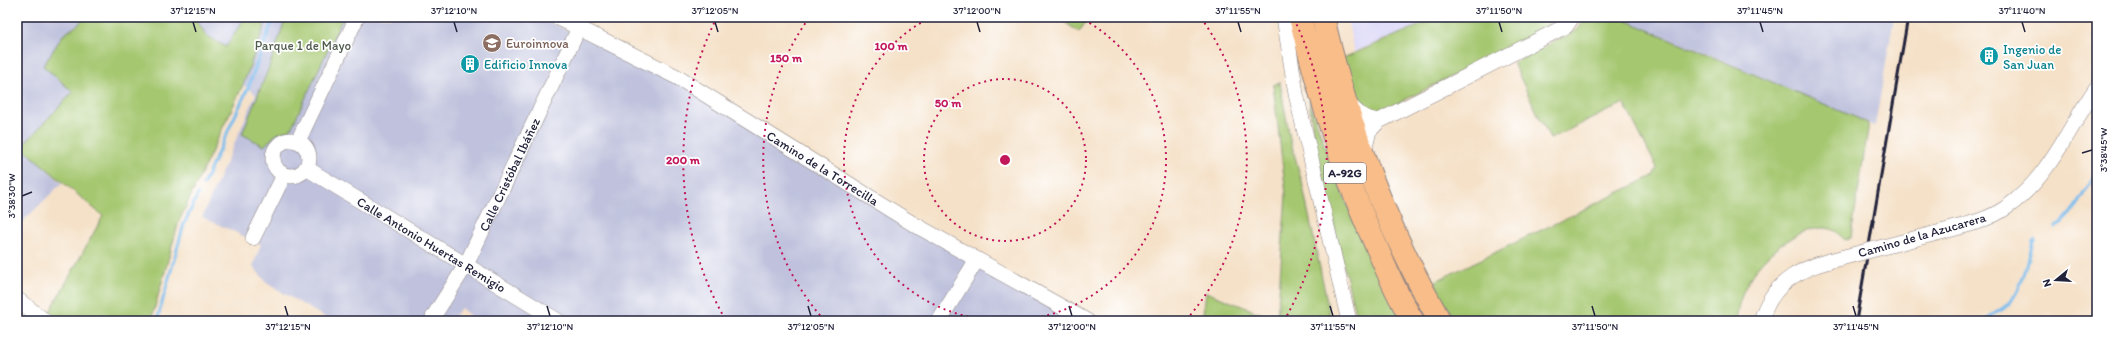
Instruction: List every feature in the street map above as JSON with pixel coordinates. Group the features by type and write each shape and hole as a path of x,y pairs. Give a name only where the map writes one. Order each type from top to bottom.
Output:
{"highway":[{"name":"A-92G","path":"1300,17 1331,133 1357,205 1386,269 1413,321"},
{"name":"A-92G","path":"1323,17 1344,98 1363,156 1399,245 1440,321"}],"street":[{"path":"298,141 357,17"},
{"name":"Camino de la Torrecilla","path":"557,17 677,77 910,222 976,261 1087,321"},
{"path":"1284,17 1296,94 1349,321"},
{"path":"1363,156 1369,132 1379,121 1566,26 1572,17"},
{"name":"Calle Cristóbal Ibáñez","path":"433,317 466,265 580,28"},
{"name":"Camino de la Azucarera","path":"1761,321 1770,300 1780,286 1806,267 1933,234 1990,217 2008,207 2024,193 2040,175 2097,87"},
{"path":"1344,98 1358,114 1369,120 1379,121"},
{"path":"286,140 298,141 303,144 309,153 310,158 306,168 296,175 284,175 275,166 273,158 274,150 279,144 286,140"},
{"name":"Calle Antonio Huertas Remigio","path":"306,168 558,321"},
{"path":"253,238 284,175"},
{"path":"939,321 976,261"},
{"path":"17,299 45,321"}],"shaded area":[{"path":"17,17 84,17 79,24 63,35 73,92 22,147 62,183 17,227"},
{"path":"173,17 539,17 676,81 1079,321 476,321 461,308 451,321 331,321 268,284 253,266 261,244 202,217 256,94 243,85"},
{"path":"1347,17 1439,17 1354,52"},
{"path":"1618,17 1894,17 1875,126 1708,54"}],"green space":[{"path":"84,17 195,17 206,35 226,47 245,17 268,17 243,85 179,221 151,321 51,321 47,317 103,216 21,147 73,92 43,66 63,35 79,24"},
{"name":"Parque 1 de Mayo","path":"286,17 343,17 291,129 277,134 264,146 242,134 269,67"},
{"path":"1057,17 1089,17 1079,32"},
{"path":"1439,17 1546,17 1550,26 1389,108 1368,112 1358,105 1343,58"},
{"path":"1587,17 1618,17 1869,123 1851,237 1845,240 1837,232 1831,229 1821,228 1810,230 1798,235 1776,249 1758,266 1749,280 1741,297 1736,321 1456,321 1437,292 1436,281 1653,176 1657,168 1624,103 1550,139 1513,63 1577,30"},
{"path":"1280,83 1290,139 1302,182 1331,321 1202,321 1206,292 1277,320 1286,194 1273,85"},
{"path":"1309,100 1331,164 1358,232 1402,321 1357,321 1314,142"}],"waterway":[{"path":"203,185 248,88 274,17"},
{"path":"2056,227 2074,209 2097,171"},
{"path":"157,321 184,224 198,194"},
{"path":"1982,321 2002,309 2012,300 2023,279 2033,241 2035,240"}],"railway":[{"path":"1856,321 1908,17"}],"place":[{"name":"Euroinnova","path":"492,43"},
{"name":"Ingenio de San Juan","path":"1989,56"},
{"name":"Edificio Innova","path":"470,64"}]}
